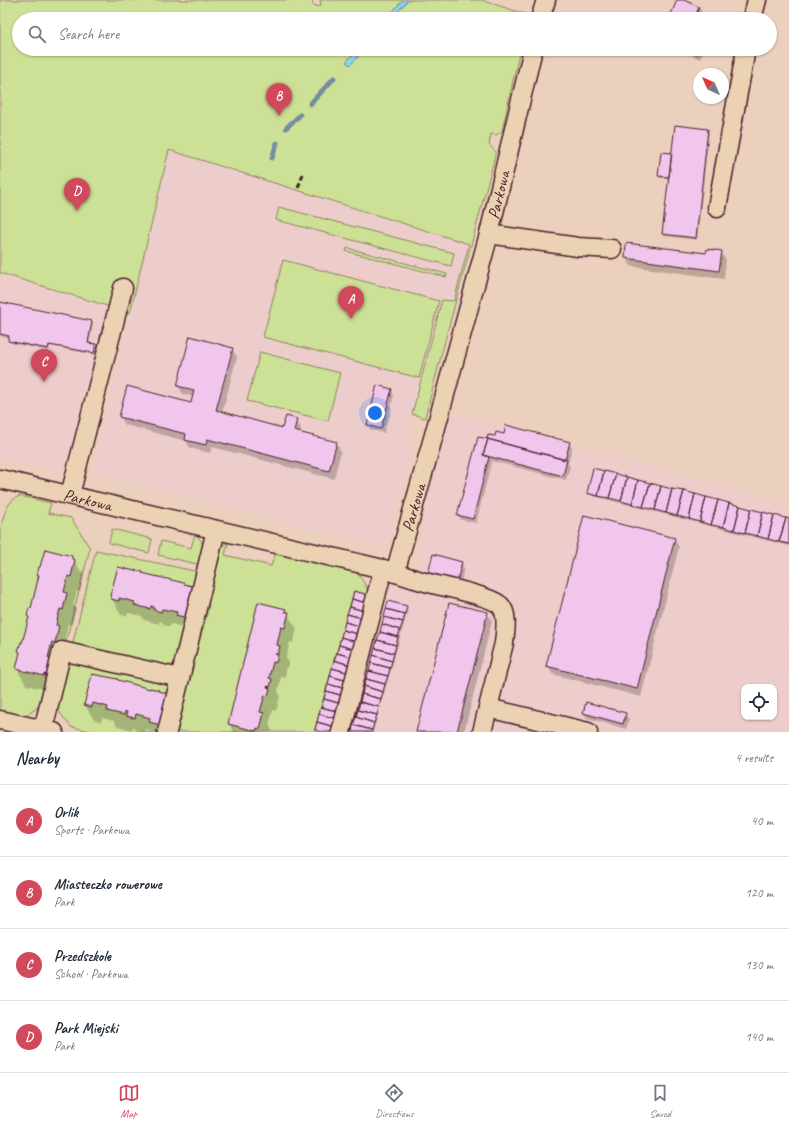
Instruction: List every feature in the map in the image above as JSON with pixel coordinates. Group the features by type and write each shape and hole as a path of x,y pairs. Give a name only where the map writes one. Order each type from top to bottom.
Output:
{"street":[{"path":"542,12 546,0"},
{"path":"754,12 757,0"},
{"name":"Parkowa","path":"0,479 389,571 489,234 532,56"},
{"path":"717,208 745,56"},
{"path":"489,234 578,247 612,250"},
{"path":"70,495 123,288"},
{"path":"167,732 216,530"},
{"path":"341,732 389,571 491,599 500,606 505,614 506,629 504,643 482,732"},
{"path":"0,720 48,731 62,651 180,678"},
{"path":"488,708 588,732"}],"shaded area":[{"path":"169,150 470,244 454,302 442,300 404,443 413,446 386,548 92,473"},
{"path":"0,275 108,306 65,472 0,459"},
{"path":"440,409 789,504 789,732 311,732 355,569 415,583"}],"green space":[{"path":"0,0 312,0 313,5 320,7 320,0 403,0 392,12 12,12 12,56 352,56 346,62 350,65 358,56 518,56 502,131 496,135 491,134 489,145 496,152 425,418 412,414 442,300 454,301 469,244 169,150 130,313 0,273"},
{"path":"408,0 481,0 519,12 397,12"},
{"path":"279,207 454,253 451,266 276,220"},
{"path":"347,248 447,274 446,277 346,251"},
{"path":"283,260 439,301 419,378 263,337"},
{"path":"260,352 340,373 328,421 247,401"},
{"path":"20,496 51,503 48,513 71,518 90,548 65,645 57,643 42,702 37,708 24,717 0,712 0,532 8,506 15,498"},
{"path":"112,529 152,539 149,553 109,543"},
{"path":"195,534 199,538 204,548 201,565 158,555 161,541 191,548"},
{"path":"228,543 225,555 271,566 276,552 351,569 359,575 372,596 354,591 314,732 177,732 217,554 223,546"},
{"path":"96,550 199,572 175,671 72,646"},
{"path":"67,657 173,681 162,726 157,732 96,732 71,727 57,707"}],"water":[{"path":"403,0 408,0 397,12 392,12"},
{"path":"352,56 358,56 350,65 346,62"}],"building":[{"path":"677,0 684,0 699,7 697,12 672,12"},
{"path":"675,125 708,129 696,238 662,234"},
{"path":"661,152 672,153 669,177 658,176"},
{"path":"626,243 706,253 707,249 722,251 719,271 625,258"},
{"path":"0,302 92,321 88,343 96,344 94,353 49,345 48,349 8,341 9,336 0,334"},
{"path":"190,336 233,348 216,410 282,428 286,416 297,419 294,431 337,442 329,471 207,439 206,445 185,440 186,434 119,417 127,386 191,403 194,390 177,386"},
{"path":"377,385 392,389 381,429 367,425"},
{"path":"506,425 570,442 565,460 487,439 488,435 495,436 496,432 504,434"},
{"path":"478,437 488,439 483,455 489,457 473,519 457,515"},
{"path":"488,439 567,460 563,476 483,455"},
{"path":"593,468 604,471 598,496 587,493"},
{"path":"604,471 616,474 609,498 598,496"},
{"path":"616,474 627,477 621,501 609,498"},
{"path":"627,477 638,480 632,504 621,501"},
{"path":"638,480 650,483 643,507 632,504"},
{"path":"650,483 661,486 655,510 643,507"},
{"path":"661,486 672,489 666,513 655,510"},
{"path":"672,489 684,491 677,516 666,513"},
{"path":"684,491 695,494 689,519 677,516"},
{"path":"695,494 706,497 700,522 689,519"},
{"path":"706,497 718,500 711,525 700,522"},
{"path":"718,500 729,503 723,527 711,525"},
{"path":"729,503 740,506 734,530 723,527"},
{"path":"740,506 751,509 745,533 734,530"},
{"path":"751,509 763,512 757,536 745,533"},
{"path":"763,512 774,515 768,539 757,536"},
{"path":"584,515 675,538 637,689 546,666"},
{"path":"774,515 786,518 779,542 768,539"},
{"path":"786,518 789,519 789,544 779,542"},
{"path":"45,549 72,556 72,559 75,560 71,577 68,576 64,592 67,593 63,610 60,609 56,625 59,626 55,643 52,642 48,658 51,659 47,675 44,674 44,676 16,669 20,652 18,651 21,642 22,643 29,617 27,616 29,608 31,608 39,575 37,575"},
{"path":"433,554 462,562 457,581 428,574"},
{"path":"118,567 143,572 142,573 201,588 191,619 176,615 177,612 162,609 161,612 154,610 154,607 151,606 150,609 134,605 135,602 119,598 119,601 111,599 110,596"},
{"path":"354,591 372,596 370,604 352,599"},
{"path":"352,599 370,604 368,612 350,607"},
{"path":"388,601 407,606 405,614 386,609"},
{"path":"258,602 286,609 285,612 289,612 285,628 281,627 277,645 280,646 278,654 275,654 278,655 276,663 273,662 269,678 272,679 270,687 267,686 270,688 268,696 265,695 260,712 264,713 260,729 257,728 256,731 228,724"},
{"path":"449,603 488,612 457,732 416,732"},
{"path":"350,607 368,612 366,619 347,614"},
{"path":"386,609 405,614 403,622 384,617"},
{"path":"347,614 366,619 363,627 345,622"},
{"path":"384,617 403,622 400,630 382,624"},
{"path":"345,622 363,627 361,635 343,630"},
{"path":"382,624 400,630 398,637 380,632"},
{"path":"343,630 361,635 359,643 341,637"},
{"path":"380,632 398,637 396,645 377,640"},
{"path":"341,637 359,643 357,650 339,645"},
{"path":"377,640 396,645 394,653 375,648"},
{"path":"339,645 357,650 355,658 337,653"},
{"path":"375,648 394,653 392,661 373,655"},
{"path":"337,653 355,658 353,666 334,660"},
{"path":"373,655 392,661 390,668 371,663"},
{"path":"334,660 353,666 350,673 332,668"},
{"path":"371,663 390,668 388,676 369,671"},
{"path":"332,668 350,673 348,681 330,676"},
{"path":"369,671 388,676 385,684 366,679"},
{"path":"92,674 118,679 175,695 165,726 149,722 150,718 136,714 135,718 126,716 127,712 125,711 124,715 107,711 108,707 93,703 92,707 84,705"},
{"path":"330,676 348,681 346,689 328,684"},
{"path":"366,679 385,684 383,692 364,686"},
{"path":"328,684 346,689 344,696 326,691"},
{"path":"364,686 383,692 381,699 362,694"},
{"path":"326,691 344,696 342,704 324,699"},
{"path":"362,694 381,699 379,707 360,702"},
{"path":"324,699 342,704 340,712 321,707"},
{"path":"360,702 379,707 377,715 358,710"},
{"path":"586,702 626,713 623,724 583,713"},
{"path":"321,707 340,712 337,719 319,714"},
{"path":"358,710 377,715 374,723 356,717"},
{"path":"319,714 337,719 335,727 317,722"},
{"path":"356,717 374,723 372,730 353,725"},
{"path":"317,722 335,727 334,732 315,730"},
{"path":"353,725 372,730 372,732 352,732"}],"waterway":[{"path":"310,104 334,78"},
{"path":"286,128 300,115"},
{"path":"272,158 277,143"}],"railway":[{"path":"298,188 303,174"}],"place":[{"name":"Miasteczko rowerowe","path":"279,116"},
{"name":"Park Miejski","path":"77,211"},
{"name":"Orlik","path":"351,319"},
{"name":"Przedszkole","path":"44,382"}]}
